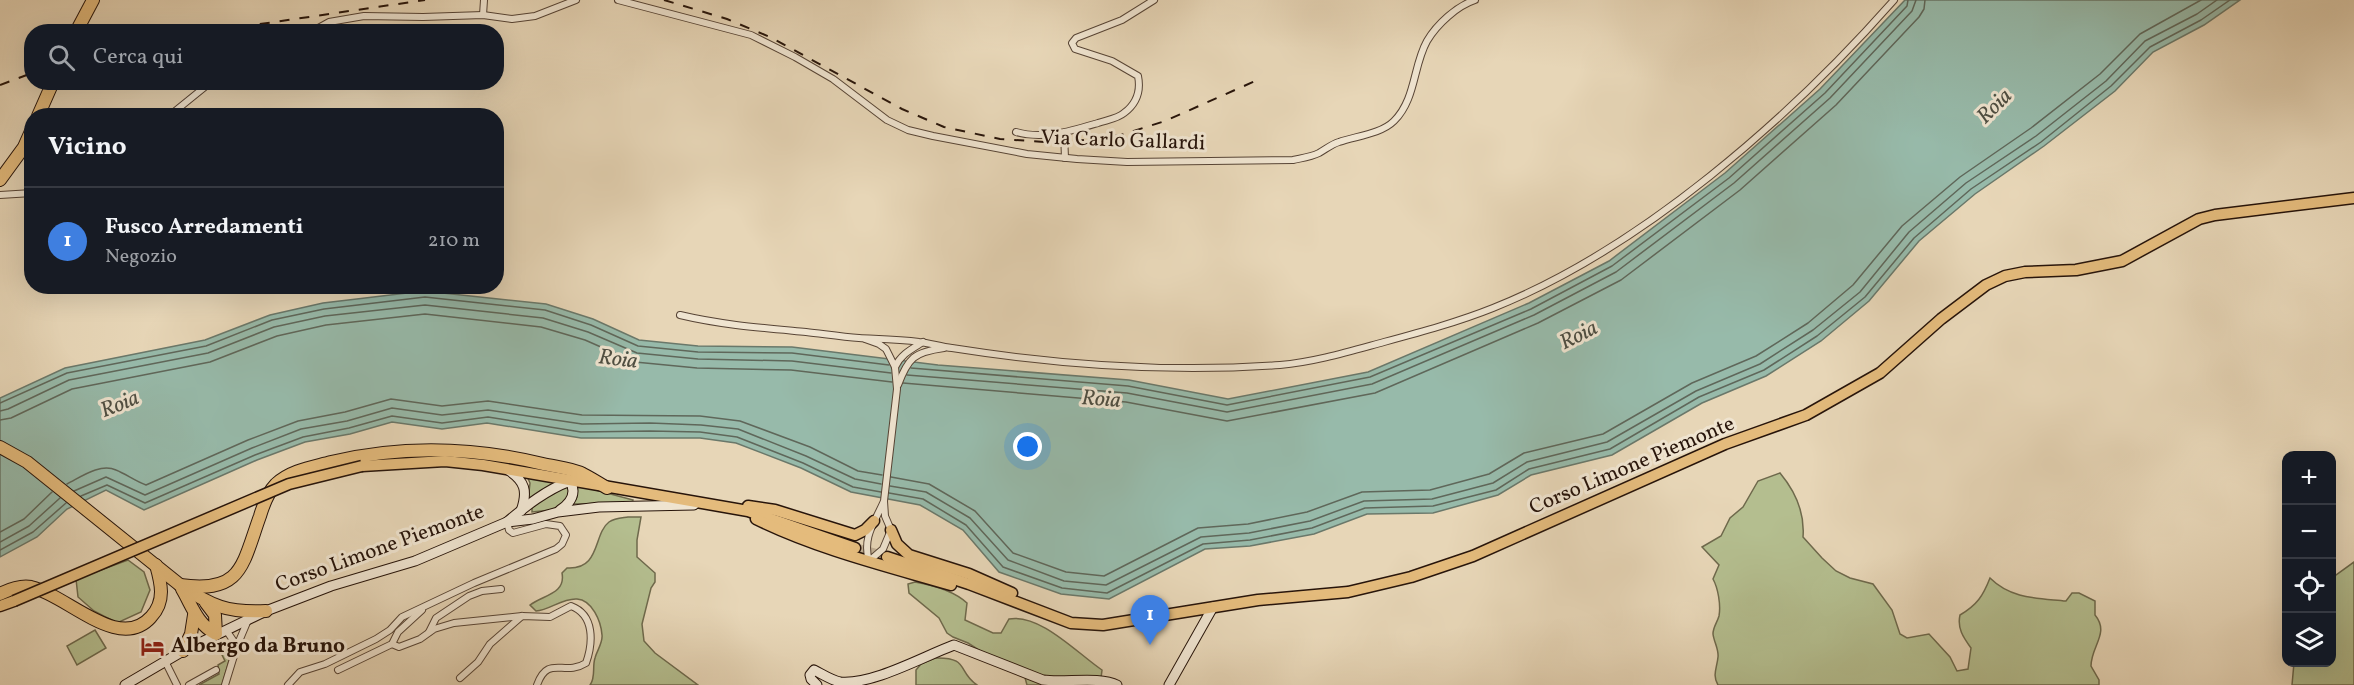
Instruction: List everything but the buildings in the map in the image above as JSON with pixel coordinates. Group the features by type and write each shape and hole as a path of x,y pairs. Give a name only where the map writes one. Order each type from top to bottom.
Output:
{"highway":[{"path":"80,24 93,0"},
{"path":"42,108 49,90"},
{"path":"0,180 24,147"},
{"path":"0,447 27,462 204,602 215,615 221,632"},
{"path":"180,585 215,587 225,584 235,576 242,565 264,506 276,484 303,469 344,459 402,450 484,453 581,472 607,488"},
{"path":"0,594 17,587 29,587 52,594 113,628 129,629 142,625 148,620 162,598 161,583 152,562"},
{"path":"180,585 195,615 203,625 221,632"},
{"path":"204,602 229,610 266,611"},
{"path":"183,651 191,634 195,615"}],"main road":[{"name":"Corso Limone Piemonte","path":"888,557 1071,622 1103,625 1258,600 1348,592 1411,577 1473,556 1725,444 1806,415 1880,373 1941,319 1986,285 2005,276 2025,272 2099,267 2122,261 2199,219 2215,215 2354,198"},
{"path":"0,606 289,484 362,466 445,461 506,468 570,481 574,490 572,497 569,503 558,512"},
{"path":"506,468 523,483 524,495 521,511"},
{"name":"Corso Limone Piemonte","path":"221,632 266,611 331,586 414,561 507,522 557,486 570,481 748,511 855,548"},
{"name":"Corso Limone Piemonte","path":"507,522 599,507 706,505"},
{"path":"724,507 749,506 775,510 855,535 867,531 873,521"},
{"path":"724,507 777,529 869,561 962,588 1053,621 1071,622"},
{"path":"892,538 909,555 969,574 1043,605 1071,622"},
{"path":"1169,685 1213,607"},
{"path":"125,685 221,632"},
{"path":"817,685 810,679 814,670 839,682 855,683 875,680 954,645 1043,680 1104,681 1117,685"}],"street":[{"path":"483,15 484,0"},
{"path":"325,24 364,16 483,15 512,19 535,16 576,0"},
{"name":"Via Carlo Gallardi","path":"618,0 752,35 833,79 888,120 908,130 992,148 1065,158 1127,162 1293,160 1317,154 1336,142 1370,133 1394,121 1410,96 1427,41 1443,21 1475,0"},
{"path":"1016,132 1035,135 1064,133 1122,115 1134,101 1140,89 1137,75 1112,61 1075,49 1073,41 1122,20 1154,0"},
{"path":"680,315 711,323 924,342 948,348 1026,358 1199,369 1284,364 1411,335 1494,308 1566,273 1707,179 1796,100 1867,31 1894,0"},
{"path":"179,108 201,90"},
{"path":"1064,133 1065,158"},
{"path":"0,195 24,194"},
{"path":"862,338 886,349 895,367 897,389 884,501 885,516 892,538 869,561"},
{"path":"897,339 906,352 905,367 897,389"},
{"path":"895,367 906,352 924,342"},
{"path":"905,367 917,354 948,348"},
{"path":"873,521 884,501"},
{"path":"288,685 300,672 325,664 376,639 390,630 402,617 556,549 562,544 566,535 560,526 546,524 513,533 509,530 507,522"},
{"path":"867,531 866,544 869,561"},
{"path":"429,633 436,618 469,596 483,591 501,589"},
{"path":"338,670 392,644 398,632 427,605"},
{"path":"392,644 399,647 454,623 522,616 550,617 571,606 583,615 591,630 592,639 586,663 578,668 550,667 543,671 537,685"},
{"path":"460,678 478,662 490,644 522,616"},
{"path":"225,685 248,619"},
{"path":"221,632 237,646"},
{"path":"165,661 177,685"},
{"path":"189,685 216,670"}],"shaded area":[{"path":"1780,473 1798,502 1803,537 1836,571 1850,578 1873,584 1892,610 1900,634 1907,638 1929,634 1950,657 1957,671 1968,669 1971,648 1961,632 1960,615 1979,600 1990,578 2007,590 2025,596 2066,601 2072,593 2079,593 2095,601 2095,615 2101,628 2091,666 2099,680 2099,685 1718,685 1715,675 1718,654 1713,634 1720,607 1713,579 1719,565 1702,547 1721,536 1730,518 1743,507 1758,481"},
{"path":"527,476 558,481 528,501 530,483"},
{"path":"568,485 571,487 565,503 551,510 532,512 532,506"},
{"path":"577,485 633,500 632,503 571,504 577,497"},
{"path":"628,517 641,517 637,557 655,573 655,582 651,588 642,624 644,641 655,653 698,685 590,685 593,679 595,658 602,638 595,612 587,603 577,599 566,600 536,611 530,605 557,590 561,585 562,573 567,568 578,567 586,563 609,522"},
{"path":"128,560 144,572 150,590 141,612 117,623 94,611 78,597 76,579"},
{"path":"2354,562 2354,685 2292,685 2294,667 2336,667 2336,575"},
{"path":"915,582 956,595 967,603 965,620 993,633 1001,633 1009,619 1021,619 1046,628 1102,670 1101,678 1078,679 1075,685 1027,685 1024,674 947,633 939,618 909,593 908,584"},
{"path":"95,630 106,648 77,665 67,646"},
{"path":"225,644 229,646 231,654 222,685 199,685 219,674 218,665 225,661 218,647"},
{"path":"935,658 954,660 962,666 977,685 916,685 916,670 921,664"}],"water":[{"name":"Roia","path":"1905,0 2240,0 2204,25 2153,52 2115,91 2044,146 1975,194 1919,241 1869,301 1821,341 1766,376 1702,403 1612,455 1531,475 1498,495 1433,513 1367,514 1314,534 1250,546 1205,549 1109,599 1061,594 999,572 963,530 920,505 851,492 801,468 736,443 700,438 581,438 487,423 442,429 392,422 350,434 305,442 257,460 144,510 106,490 67,509 37,537 0,557 0,398 65,368 205,340 270,315 323,303 399,294 452,294 546,304 593,319 639,340 698,346 792,347 938,365 1129,380 1228,399 1368,372 1529,303 1609,261 1725,173 1820,89"}],"tunnel":[{"path":"855,548 887,557"}],"railway":[{"path":"261,24 425,0"},
{"path":"664,0 727,19 770,37 902,109 944,127 1000,139 1061,143 1121,135 1165,121 1262,78"},
{"path":"0,85 24,76"}],"place":[{"name":"Fusco Arredamenti","path":"1150,645"},
{"name":"Albergo da Bruno","path":"153,646"}]}
